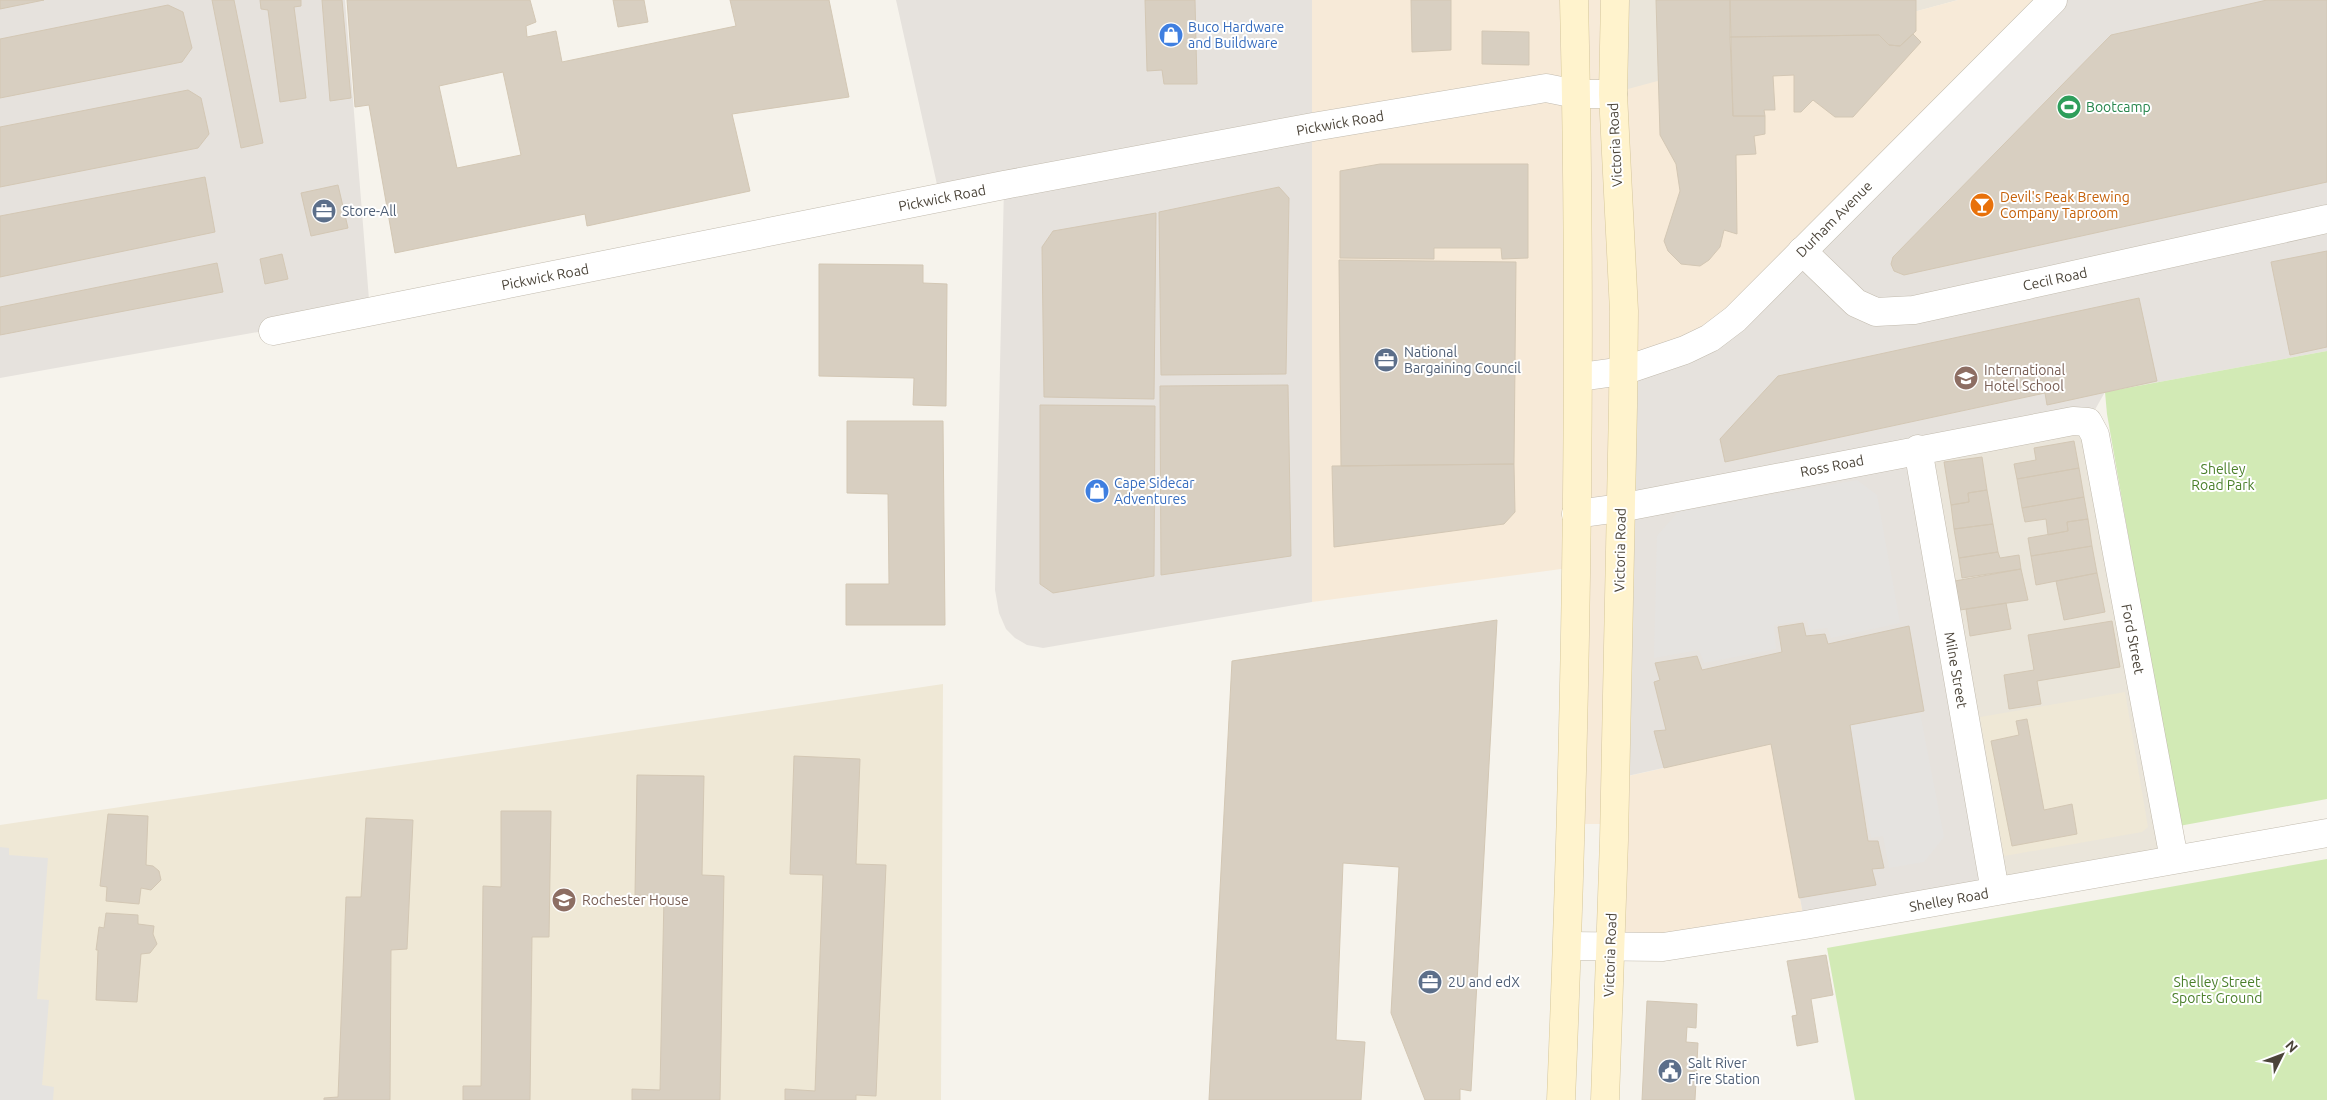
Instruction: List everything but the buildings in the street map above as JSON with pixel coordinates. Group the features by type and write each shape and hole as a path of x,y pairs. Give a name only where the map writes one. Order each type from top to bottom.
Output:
{"main road":[{"path":"1561,1100 1568,946 1580,377 1574,0"},
{"name":"Victoria Road","path":"1605,1100 1611,946 1624,311 1613,94 1615,0"}],"street":[{"name":"Durham Avenue","path":"1580,377 1623,371 1685,350 1710,338 1735,319 2053,0"},
{"name":"Pickwick Road","path":"273,331 1004,185 1313,127 1546,88 1576,94 1613,94"},
{"name":"Cecil Road","path":"1802,251 1856,303 1876,312 1914,310 2327,219"},
{"name":"Ross Road","path":"1576,514 1620,508 1918,449 2073,421 2088,422"},
{"name":"Ford Street","path":"2088,422 2095,435 2174,859"},
{"name":"Milne Street","path":"1918,449 1995,891"},
{"name":"Shelley Road","path":"1568,946 1662,947 1804,925 2327,833"}],"shaded area":[{"path":"0,0 345,0 370,312 0,378"},
{"path":"896,0 1312,0 1312,602 1043,648 1027,645 1015,638 1006,629 999,613 995,590 1004,186 940,198"},
{"path":"1312,0 1615,0 1613,93 1958,0 2053,0 1615,779 1771,744 1805,925 1611,946 1614,824 1571,824 1576,567 1312,602"},
{"path":"1615,0 1958,0 1613,94"},
{"path":"2053,0 2327,0 2327,351 2105,392 2088,422 1918,449 1995,891 1805,925 1771,744 1614,779 1623,371 1685,350"},
{"path":"2081,420 2174,859 1995,891 1918,449"},
{"path":"1857,480 1877,495 1900,623 1831,638 1827,628 1809,630 1807,620 1774,625 1776,649 1704,663 1699,650 1654,658 1657,536 1678,512"},
{"name":"Rochester House","path":"943,684 941,1100 0,1100 0,825"},
{"path":"2125,692 2148,827 2142,832 2004,856 1980,717"},
{"path":"1920,713 1944,837 1924,862 1889,868 1883,836 1871,838 1850,726"},
{"path":"0,847 9,848 9,855 48,858 37,999 49,1000 42,1085 54,1087 53,1100 0,1100"}],"green space":[{"name":"Shelley Road Park","path":"2327,351 2327,799 2179,826 2107,414 2105,392"},
{"name":"Shelley Street Sports Ground","path":"2327,859 2327,1100 1855,1100 1827,948"}],"place":[{"name":"Buco Hardware and Buildware","path":"1171,35"},
{"name":"Bootcamp","path":"2069,107"},
{"name":"Devil's Peak Brewing Company Taproom","path":"1982,205"},
{"name":"Store-All","path":"324,211"},
{"name":"National Bargaining Council","path":"1386,360"},
{"name":"International Hotel School","path":"1966,378"},
{"name":"Cape Sidecar Adventures","path":"1097,491"},
{"name":"Rochester House","path":"564,900"},
{"name":"2U and edX","path":"1430,982"},
{"name":"Salt River Fire Station","path":"1670,1071"}]}
